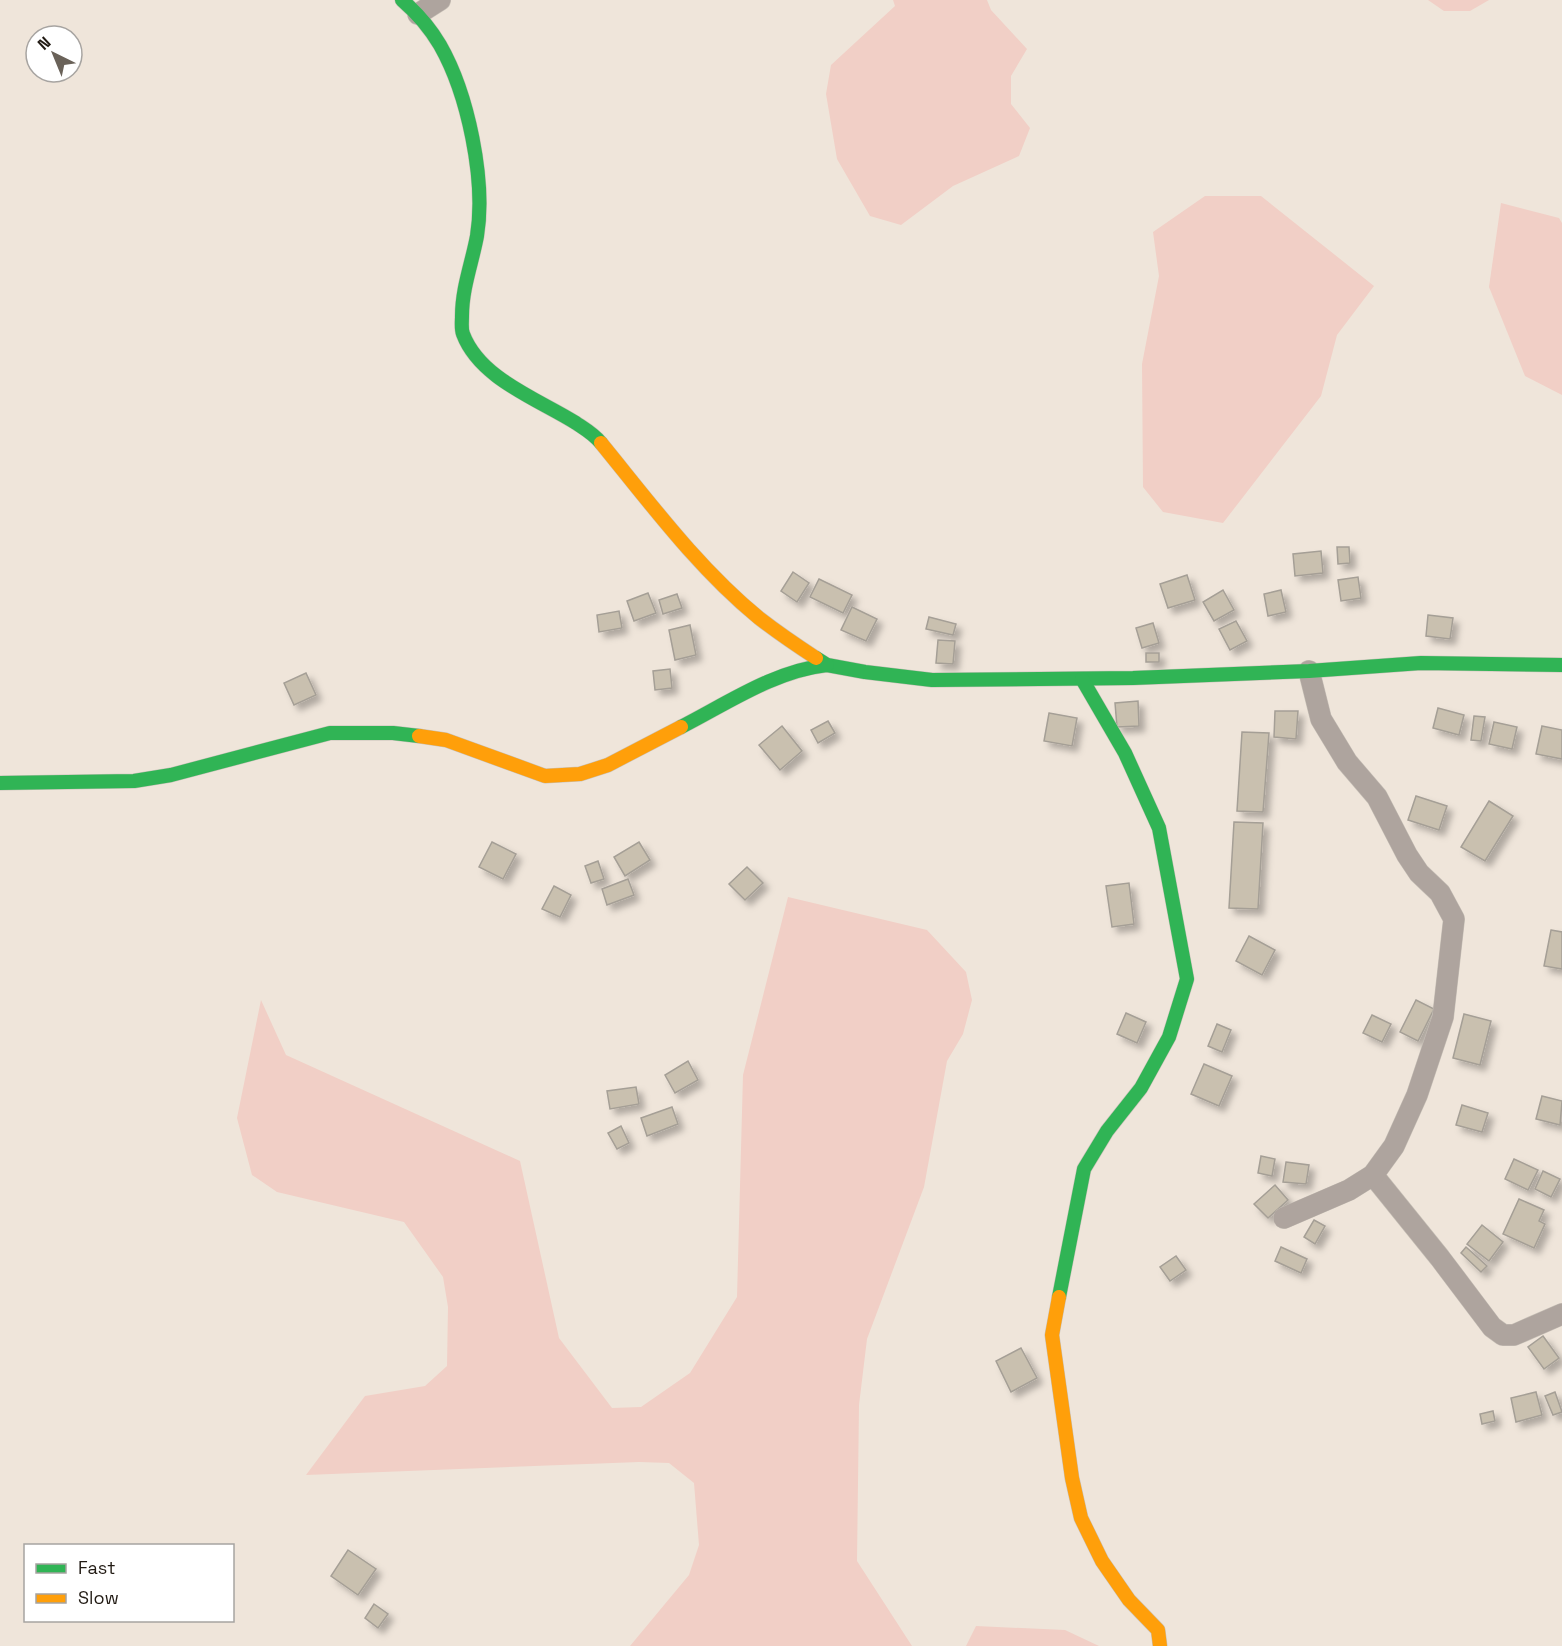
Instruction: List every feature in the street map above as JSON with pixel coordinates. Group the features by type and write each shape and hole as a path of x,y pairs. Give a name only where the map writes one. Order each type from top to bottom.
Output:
{"street":[{"path":"402,0 418,14 440,45 454,77 473,144 479,185 477,235 462,297 462,333 478,360 516,390 595,436 716,579 758,617 827,665"},
{"path":"418,14 440,0"},
{"path":"0,783 134,781 171,775 330,733 393,732 446,740 545,776 580,774 608,765 777,677 808,667 827,665 932,680 1082,679 1309,671 1421,663 1562,665"},
{"path":"1284,1218 1349,1190 1373,1175 1394,1146 1417,1095 1443,1017 1454,918 1440,893 1419,873 1377,797 1347,762 1321,719 1309,671"},
{"path":"1082,679 1125,753 1159,828 1186,979 1169,1037 1141,1088 1107,1131 1084,1168 1053,1335 1072,1478 1082,1518 1102,1561 1129,1600 1158,1630 1160,1646"},
{"path":"1373,1175 1492,1327 1503,1335 1514,1335 1562,1314"}],"shaded area":[{"path":"893,0 987,0 991,10 1027,49 1011,76 1011,104 1030,128 1019,156 953,186 901,225 870,216 837,159 826,94 831,65 895,6"},
{"path":"1428,0 1489,0 1470,11 1444,11"},
{"path":"1205,196 1261,196 1374,286 1337,335 1321,396 1223,523 1163,512 1143,487 1142,364 1159,276 1153,232"},
{"path":"1501,203 1559,218 1562,223 1562,395 1525,376 1489,287"},
{"path":"788,897 927,930 966,972 972,1000 963,1034 947,1061 924,1187 867,1339 859,1405 857,1561 912,1646 630,1646 689,1575 699,1545 694,1483 669,1463 639,1462 306,1475 365,1396 425,1386 447,1366 448,1307 443,1277 404,1222 277,1192 252,1175 237,1118 261,1000 286,1055 520,1161 559,1338 612,1408 641,1407 690,1373 737,1297 743,1075"},
{"path":"976,1626 1065,1630 1099,1646 966,1646"}],"building":[{"path":"1337,547 1349,547 1350,563 1338,564"},
{"path":"1321,551 1323,573 1295,576 1293,554"},
{"path":"793,572 809,583 797,602 781,591"},
{"path":"1187,575 1195,600 1168,608 1160,584"},
{"path":"1358,577 1361,598 1341,601 1338,580"},
{"path":"819,579 852,595 843,613 810,597"},
{"path":"1223,590 1234,610 1214,621 1203,602"},
{"path":"1281,590 1286,612 1268,616 1264,594"},
{"path":"648,593 656,613 634,621 627,601"},
{"path":"677,594 682,608 663,614 659,600"},
{"path":"852,607 877,619 866,641 841,630"},
{"path":"619,611 622,628 599,632 597,615"},
{"path":"1428,615 1453,618 1450,639 1426,636"},
{"path":"929,617 956,624 953,635 926,629"},
{"path":"1236,621 1247,641 1230,650 1219,629"},
{"path":"1153,623 1159,643 1142,648 1136,628"},
{"path":"690,625 696,655 675,660 669,630"},
{"path":"938,640 955,641 953,664 936,663"},
{"path":"1146,653 1159,653 1159,662 1146,662"},
{"path":"670,669 672,688 655,690 653,671"},
{"path":"306,673 316,695 294,705 284,683"},
{"path":"1138,701 1139,726 1117,727 1115,703"},
{"path":"1438,708 1464,715 1459,735 1433,728"},
{"path":"1275,711 1298,711 1296,739 1274,737"},
{"path":"1049,713 1077,718 1072,746 1044,741"},
{"path":"1474,716 1485,717 1481,741 1471,740"},
{"path":"828,721 835,733 818,743 811,730"},
{"path":"1494,722 1517,727 1512,749 1489,744"},
{"path":"782,726 802,751 780,770 759,745"},
{"path":"1542,726 1562,730 1562,759 1536,754"},
{"path":"1242,732 1269,733 1263,812 1237,811"},
{"path":"1416,796 1447,806 1439,830 1408,820"},
{"path":"1489,801 1513,816 1485,861 1461,847"},
{"path":"1234,822 1263,823 1258,909 1229,908"},
{"path":"492,842 516,854 503,879 479,867"},
{"path":"639,842 650,860 625,876 614,857"},
{"path":"598,861 604,879 591,883 585,866"},
{"path":"747,867 763,883 745,900 729,884"},
{"path":"628,879 634,895 607,905 602,889"},
{"path":"1129,883 1134,924 1112,927 1106,886"},
{"path":"554,886 571,895 560,917 542,909"},
{"path":"1551,930 1562,932 1562,969 1544,966"},
{"path":"1249,936 1275,950 1262,975 1236,961"},
{"path":"1416,1000 1434,1009 1418,1041 1400,1032"},
{"path":"1126,1013 1146,1022 1137,1043 1117,1034"},
{"path":"1464,1014 1491,1021 1480,1065 1453,1058"},
{"path":"1372,1015 1391,1024 1382,1042 1363,1033"},
{"path":"1217,1024 1231,1030 1222,1052 1208,1046"},
{"path":"688,1061 698,1080 675,1093 665,1075"},
{"path":"1204,1064 1232,1076 1219,1106 1191,1094"},
{"path":"636,1087 639,1104 610,1109 607,1091"},
{"path":"1542,1096 1562,1101 1560,1125 1536,1119"},
{"path":"1462,1105 1488,1113 1482,1132 1456,1125"},
{"path":"672,1107 678,1124 647,1136 641,1118"},
{"path":"621,1126 629,1143 617,1149 608,1133"},
{"path":"1261,1156 1275,1159 1272,1176 1258,1173"},
{"path":"1514,1159 1538,1170 1528,1190 1505,1179"},
{"path":"1286,1162 1309,1165 1306,1184 1283,1182"},
{"path":"1543,1171 1560,1179 1551,1197 1535,1189"},
{"path":"1275,1185 1288,1200 1268,1218 1254,1204"},
{"path":"1519,1199 1544,1210 1539,1221 1545,1224 1534,1248 1503,1234"},
{"path":"1314,1220 1325,1226 1315,1244 1304,1237"},
{"path":"1482,1225 1503,1242 1489,1261 1467,1244"},
{"path":"1281,1247 1307,1259 1301,1273 1275,1261"},
{"path":"1466,1247 1487,1266 1481,1272 1461,1253"},
{"path":"1176,1256 1186,1270 1170,1281 1160,1267"},
{"path":"1543,1336 1559,1358 1544,1369 1528,1347"},
{"path":"1021,1348 1037,1378 1011,1392 996,1361"},
{"path":"1536,1392 1542,1415 1516,1422 1511,1398"},
{"path":"1555,1392 1562,1412 1553,1415 1545,1396"},
{"path":"1493,1411 1495,1421 1482,1424 1480,1414"},
{"path":"348,1550 376,1569 358,1595 331,1576"},
{"path":"374,1604 388,1614 378,1628 365,1618"}],"traffic: fast":[{"path":"402,0 432,33 450,65 466,112 477,164 479,214 477,236 462,306 463,334 471,350 496,376 576,423 601,443"},
{"path":"816,658 827,665 932,680 1133,678 1309,671 1421,663 1562,665"},
{"path":"681,727 770,681 807,668 827,665"},
{"path":"1059,1297 1084,1169 1107,1131 1141,1088 1169,1037 1187,979 1159,828 1125,753 1082,679"},
{"path":"0,783 134,781 171,775 330,733 393,733 419,736"}],"traffic: slow":[{"path":"601,443 715,578 759,618 816,658"},
{"path":"419,736 446,740 545,776 580,774 608,765 681,727"},
{"path":"1059,1297 1052,1335 1072,1478 1081,1518 1102,1561 1129,1600 1158,1630 1160,1646"}]}
